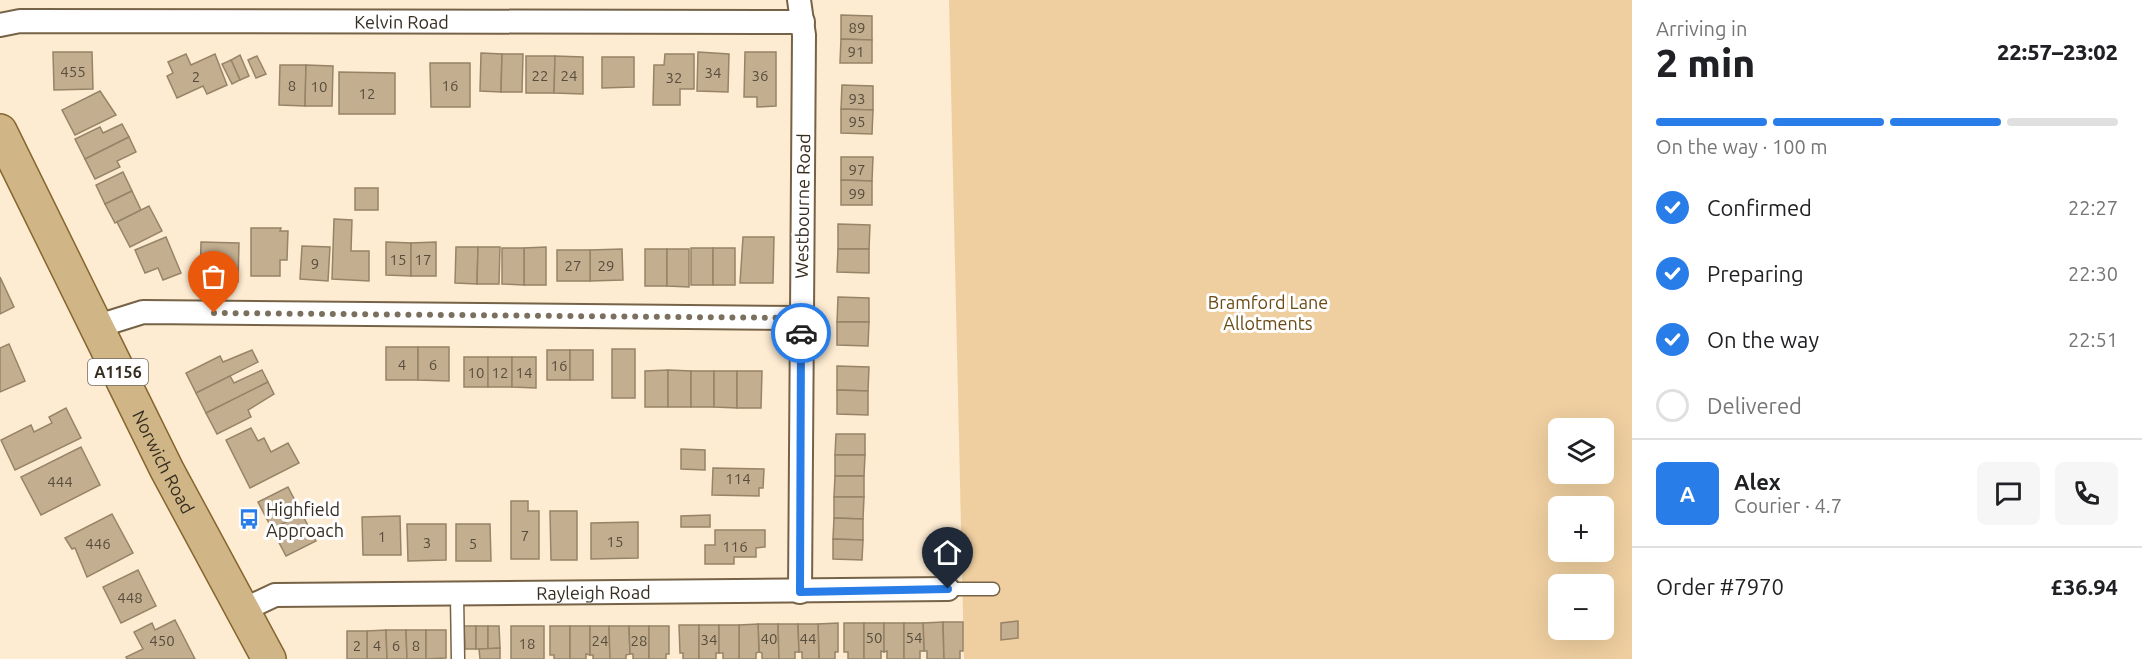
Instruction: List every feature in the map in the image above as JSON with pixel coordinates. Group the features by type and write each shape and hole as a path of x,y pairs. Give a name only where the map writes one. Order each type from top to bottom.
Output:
{"main road":[{"name":"Norwich Road","path":"0,131 95,327 241,611 269,659"}],"street":[{"name":"Kelvin Road","path":"0,25 20,21 801,11"},
{"name":"Westbourne Road","path":"800,592 801,11"},
{"path":"95,327 142,312 801,318"},
{"name":"Rayleigh Road","path":"241,611 275,595 948,589"}],"lane":[{"path":"948,589 993,588"},
{"path":"457,595 458,659"}],"green space":[{"name":"Bramford Lane Allotments","path":"949,0 1632,0 1632,659 964,659"}],"building":[{"path":"841,15 872,16 872,40 841,39"},
{"path":"841,39 872,40 872,63 840,63"},
{"path":"53,52 92,52 93,89 54,90"},
{"path":"698,52 729,54 728,92 697,91"},
{"path":"745,52 776,52 776,106 757,107 757,97 744,97"},
{"path":"481,53 502,54 501,92 480,91"},
{"path":"186,54 191,65 215,54 227,85 207,94 203,86 177,98 167,76 173,73 168,62"},
{"path":"502,54 523,54 522,92 501,92"},
{"path":"665,54 694,54 694,89 680,89 680,105 653,105 654,65 664,65"},
{"path":"240,55 249,76 240,80 231,60"},
{"path":"257,56 266,74 256,78 248,60"},
{"path":"526,56 555,56 554,93 526,93"},
{"path":"555,56 583,57 583,94 554,93"},
{"path":"602,57 634,57 634,87 602,88"},
{"path":"231,60 240,80 232,84 222,64"},
{"path":"430,63 470,63 470,107 431,107"},
{"path":"280,65 306,65 305,106 279,105"},
{"path":"306,65 333,66 332,106 305,106"},
{"path":"339,72 395,73 395,114 339,114"},
{"path":"842,85 873,86 873,110 841,109"},
{"path":"100,91 116,115 75,135 62,110"},
{"path":"841,109 873,110 872,134 841,133"},
{"path":"122,124 129,137 85,159 75,139 100,127 103,133"},
{"path":"129,137 136,152 117,161 120,167 95,179 85,159"},
{"path":"841,157 873,157 872,181 841,180"},
{"path":"123,172 132,191 105,204 96,185"},
{"path":"841,180 872,181 872,205 841,205"},
{"path":"355,188 378,188 378,210 355,210"},
{"path":"132,191 141,210 115,223 105,204"},
{"path":"149,206 162,231 130,247 117,222"},
{"path":"334,219 352,220 351,251 369,251 369,281 332,279"},
{"path":"838,224 870,225 869,249 838,249"},
{"path":"251,228 281,228 280,231 288,231 287,260 280,260 280,276 251,276"},
{"path":"166,237 181,273 163,280 158,268 145,273 135,250"},
{"path":"743,237 774,237 773,283 740,283"},
{"path":"201,242 239,243 238,282 200,281"},
{"path":"386,242 411,243 411,276 386,275"},
{"path":"436,242 436,276 411,276 411,243"},
{"path":"302,246 330,247 328,281 300,279"},
{"path":"456,247 478,247 477,284 455,283"},
{"path":"478,247 500,247 499,284 477,284"},
{"path":"546,247 546,285 524,285 524,248"},
{"path":"502,248 524,248 524,285 502,284"},
{"path":"691,248 713,248 713,285 691,285"},
{"path":"713,248 735,248 735,285 713,285"},
{"path":"622,249 623,280 590,281 590,250"},
{"path":"645,249 667,249 667,286 645,286"},
{"path":"667,249 689,249 689,287 667,286"},
{"path":"838,249 869,249 869,273 837,272"},
{"path":"557,250 590,250 590,281 557,281"},
{"path":"0,277 14,307 0,314"},
{"path":"838,297 869,298 869,322 837,322"},
{"path":"837,322 869,322 868,346 837,345"},
{"path":"9,344 25,381 0,392 0,348"},
{"path":"386,347 418,347 418,380 386,380"},
{"path":"418,347 449,347 449,381 418,380"},
{"path":"612,349 635,349 635,398 612,398"},
{"path":"252,350 258,362 196,393 186,373 220,356 223,362"},
{"path":"547,350 570,350 570,380 547,380"},
{"path":"570,350 593,350 593,380 570,380"},
{"path":"464,357 488,357 488,387 464,387"},
{"path":"488,357 512,357 512,387 488,387"},
{"path":"512,357 536,357 536,388 512,387"},
{"path":"837,366 869,367 868,391 837,390"},
{"path":"262,370 268,382 206,413 196,393 230,376 234,383"},
{"path":"668,370 668,407 645,407 645,371"},
{"path":"668,370 691,371 691,407 668,407"},
{"path":"691,371 714,371 714,407 691,407"},
{"path":"714,371 737,371 737,408 714,407"},
{"path":"737,371 762,371 761,408 737,408"},
{"path":"268,382 274,394 248,410 251,417 217,434 206,413"},
{"path":"837,390 868,391 868,415 837,414"},
{"path":"66,408 81,438 15,470 1,440 31,425 34,432 52,423 49,417"},
{"path":"251,428 258,441 264,438 271,452 288,443 299,463 250,488 226,440"},
{"path":"836,434 865,434 865,455 835,455"},
{"path":"81,447 100,485 41,515 21,477"},
{"path":"681,449 705,450 705,470 681,469"},
{"path":"835,455 865,455 864,476 835,476"},
{"path":"713,468 764,469 763,488 759,488 759,496 712,495"},
{"path":"835,476 864,476 864,497 834,497"},
{"path":"288,487 302,514 272,529 258,502"},
{"path":"834,497 864,497 863,519 834,518"},
{"path":"511,501 528,501 528,511 539,511 539,559 511,559"},
{"path":"550,511 577,511 577,560 551,560"},
{"path":"112,514 133,553 87,577 75,548 72,549 65,538"},
{"path":"302,514 316,541 286,556 272,529"},
{"path":"710,515 710,527 681,527 681,516"},
{"path":"400,516 401,555 363,555 362,517"},
{"path":"834,518 863,519 863,540 833,539"},
{"path":"638,522 638,558 591,559 591,523"},
{"path":"407,524 446,524 446,560 408,561"},
{"path":"456,524 490,524 491,561 456,561"},
{"path":"715,530 765,530 765,547 756,548 756,557 734,557 734,564 705,564 705,545 715,545"},
{"path":"833,539 863,540 862,560 833,559"},
{"path":"138,570 156,606 121,623 103,587"},
{"path":"175,620 195,659 127,659 126,657 143,649 134,632 152,623 155,630"},
{"path":"1018,621 1018,638 1001,640 1001,623"},
{"path":"943,622 944,659 927,659 927,651 924,651 923,623"},
{"path":"943,622 963,622 963,651 960,651 960,659 944,659"},
{"path":"838,623 838,652 835,652 835,659 819,659 818,624"},
{"path":"844,623 864,623 864,659 848,659 848,652 844,652"},
{"path":"864,623 884,623 884,652 881,651 881,659 864,659"},
{"path":"884,623 904,623 904,659 887,659 887,651 884,652"},
{"path":"904,623 923,623 924,651 920,651 920,659 904,659"},
{"path":"758,624 778,624 779,659 762,659 762,653 759,652"},
{"path":"758,624 759,652 756,653 756,659 739,659 739,625"},
{"path":"778,624 798,624 799,652 795,652 795,659 779,659"},
{"path":"798,624 818,624 819,659 802,659 802,652 799,652"},
{"path":"679,625 699,625 699,659 683,659 683,653 680,653"},
{"path":"699,625 719,625 719,653 716,653 716,659 699,659"},
{"path":"719,625 739,625 739,659 723,659 723,653 719,653"},
{"path":"464,626 476,626 476,649 465,649"},
{"path":"476,626 488,626 488,649 476,649"},
{"path":"488,626 499,626 500,648 488,649"},
{"path":"511,626 544,626 544,659 511,659"},
{"path":"550,626 570,626 570,659 554,659 554,655 550,655"},
{"path":"570,626 590,626 590,655 586,654 586,659 570,659"},
{"path":"590,626 609,626 610,659 593,659 593,655 590,655"},
{"path":"609,626 629,626 630,654 626,655 626,659 610,659"},
{"path":"629,626 649,626 649,659 633,659 633,654 630,654"},
{"path":"649,626 669,626 669,654 666,654 666,659 649,659"},
{"path":"386,630 387,659 367,659 367,631"},
{"path":"386,630 406,630 407,659 387,659"},
{"path":"406,630 426,630 426,659 407,659"},
{"path":"426,630 446,630 446,658 426,659"},
{"path":"347,631 367,631 367,659 347,659"},
{"path":"500,648 500,659 480,659 479,649"}],"way so far":[{"path":"214,313 801,318 801,333"}],"place":[{"name":"Highfield Approach","path":"249,519"}],"route":[{"path":"801,333 800,592 948,589"}]}
